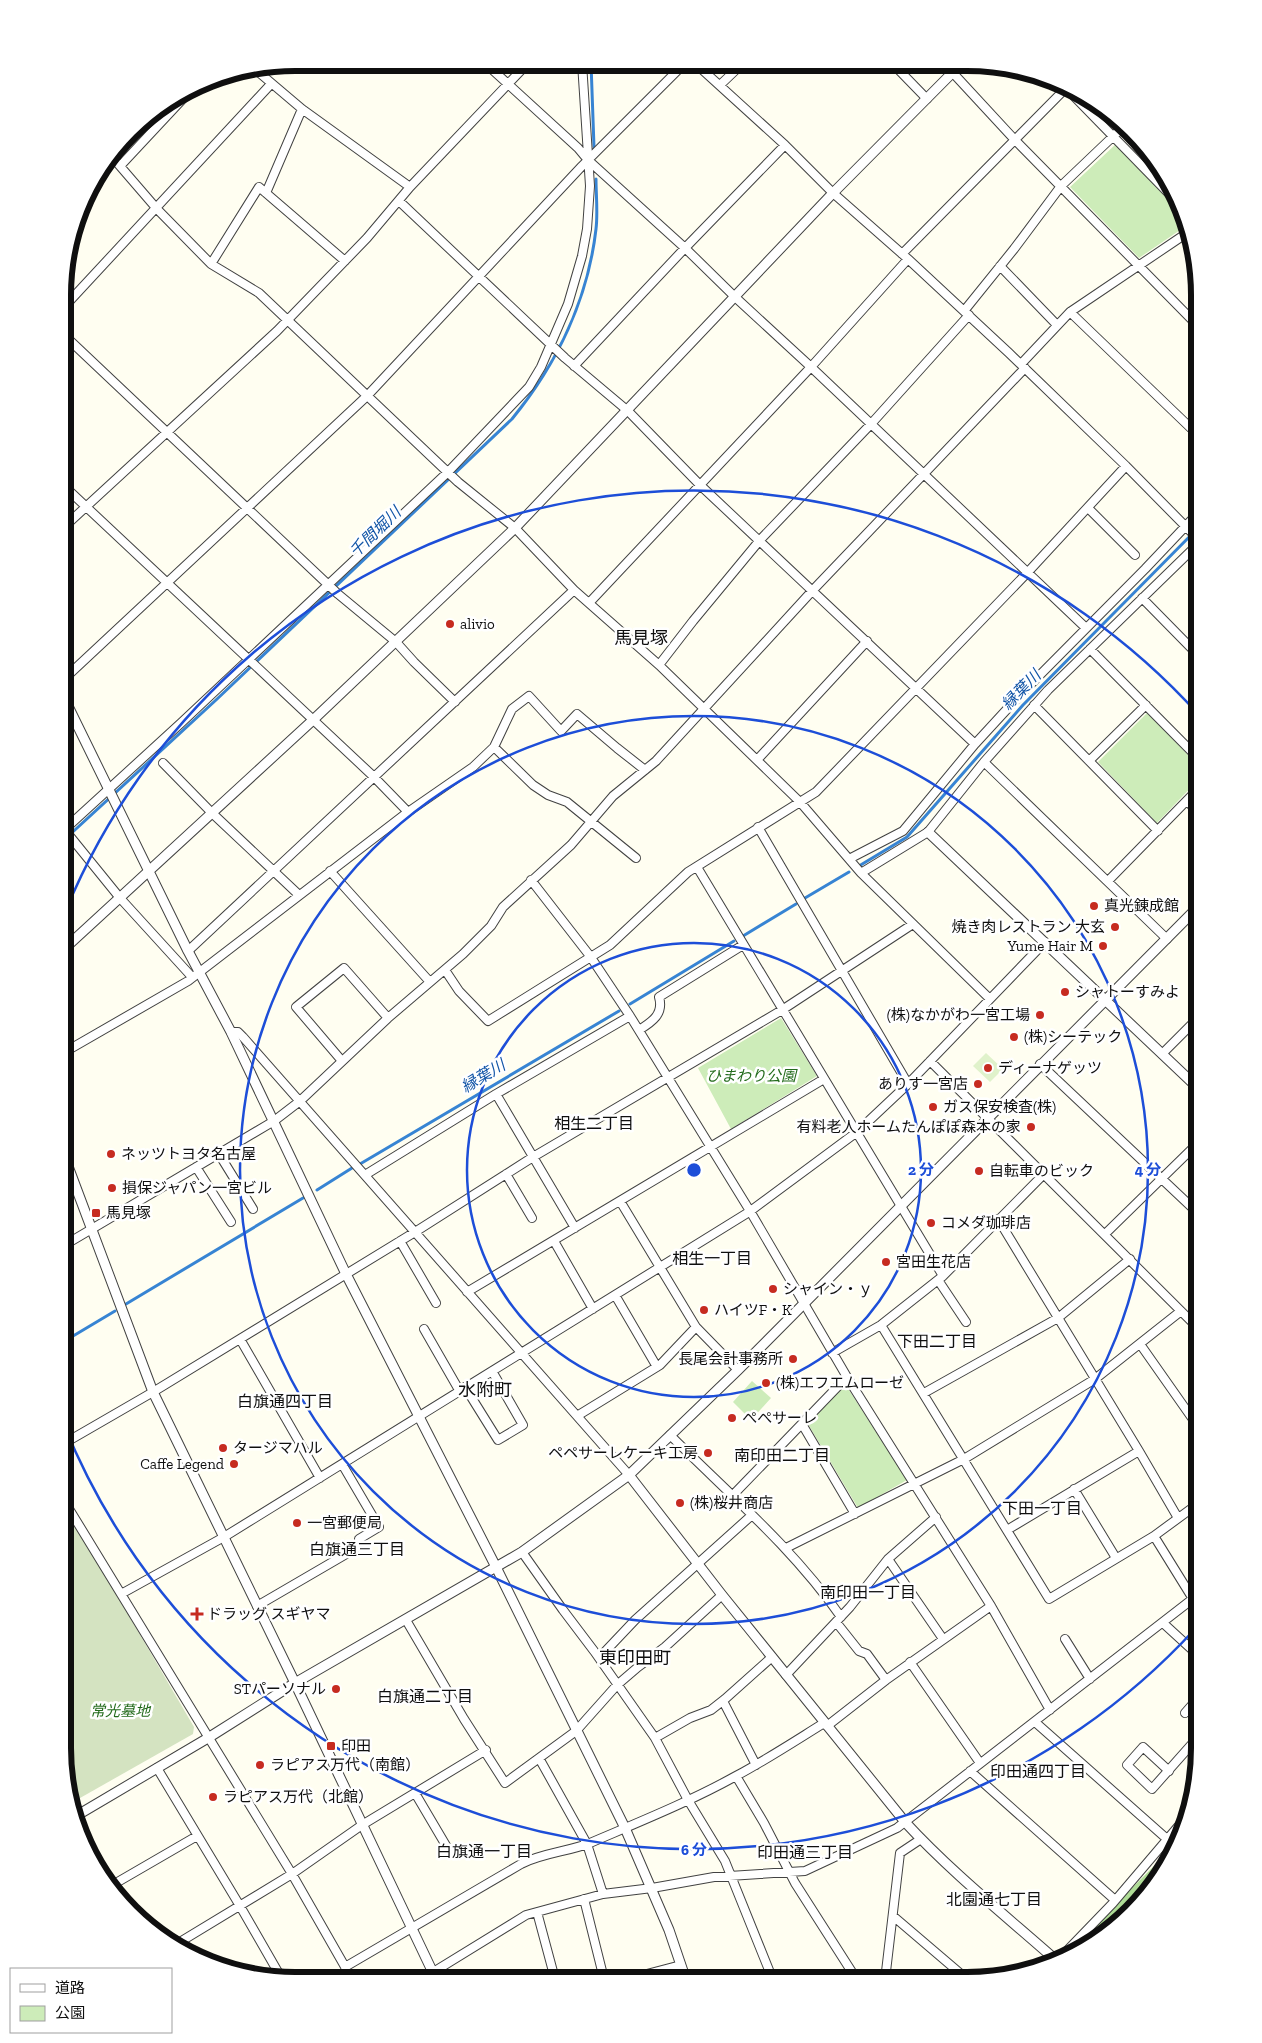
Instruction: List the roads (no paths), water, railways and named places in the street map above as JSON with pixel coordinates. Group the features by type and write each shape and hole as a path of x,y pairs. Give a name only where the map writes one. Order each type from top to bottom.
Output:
{"street":[{"path":"494,71 685,248 735,297 812,366 1086,628"},
{"path":"71,520 288,320 521,71"},
{"path":"71,827 109,789 249,661 449,473 529,387 552,346 568,304 582,256 587,229 590,186 582,71"},
{"path":"71,673 367,396 406,357 588,160 677,71"},
{"path":"704,71 785,145 833,193 905,256 1023,366 1191,532"},
{"path":"720,85 735,71"},
{"path":"901,71 927,99"},
{"path":"71,943 313,720 515,528 833,193 953,73 1015,140 1191,318"},
{"path":"262,74 271,84 302,109 410,188"},
{"path":"71,300 271,84"},
{"path":"589,603 812,366 905,256 1060,91"},
{"path":"1080,102 1164,188"},
{"path":"121,165 177,105"},
{"path":"266,193 302,109"},
{"path":"659,665 760,540 871,424 966,313 1061,186 1119,132"},
{"path":"574,366 785,145"},
{"path":"116,161 157,209 211,264 259,293 458,482 515,528 574,590 659,665 703,710 800,802 861,873 990,999"},
{"path":"211,264 259,188 345,261"},
{"path":"399,201 565,358 628,411 700,484 975,744"},
{"path":"71,1241 274,1121 300,1101 388,1018 464,954 491,926 503,907 571,845 614,796 656,761 813,590 924,474 1070,312 1183,236"},
{"path":"1000,266 1058,325"},
{"path":"1070,312 1191,427"},
{"path":"71,342 329,586 396,642 456,702"},
{"path":"444,970 459,991 488,1021 610,945 670,888 697,867 816,792 1028,572 1126,466"},
{"path":"71,492 373,776 408,812"},
{"path":"1088,508 1135,555"},
{"path":"849,859 903,831 975,744 1020,694 1191,521"},
{"path":"861,873 928,832 984,762 1034,705 1191,549"},
{"path":"188,951 574,590"},
{"path":"1142,598 1191,648"},
{"path":"757,760 867,641"},
{"path":"1090,649 1191,751"},
{"path":"71,1048 196,975 330,871 472,766 494,747 512,709 528,696 561,731 578,714 646,770"},
{"path":"1034,705 1158,830"},
{"path":"1089,761 1146,705"},
{"path":"71,712 188,951 196,975"},
{"path":"494,747 533,785 548,795 567,802 636,858"},
{"path":"984,762 1167,939"},
{"path":"163,763 212,813 299,895"},
{"path":"1108,882 1191,797"},
{"path":"1187,801 1191,805"},
{"path":"758,827 908,1084"},
{"path":"928,832 1191,1081"},
{"path":"71,838 120,898 196,975 231,1032 346,1274 496,1567 625,1828 652,1888 683,1972"},
{"path":"697,867 857,1132 966,1322"},
{"path":"330,871 430,982"},
{"path":"531,880 590,956 639,1030 750,1211 847,1377 991,1606 1050,1710"},
{"path":"81,1813 208,1738 295,1683 522,1552 629,1475 738,1370 1040,1064 1191,914"},
{"path":"71,1439 153,1392 415,1232 534,1156 782,1010 913,924"},
{"path":"121,1594 224,1537 750,1211 857,1132 908,1084 1045,942"},
{"path":"639,1030 651,1023 657,1016 660,1009 659,997 743,944"},
{"path":"342,1061 296,1007 344,968 388,1018"},
{"path":"365,1175 496,1094 630,1016"},
{"path":"1162,1054 1191,1025"},
{"path":"231,1032 238,1032 243,1037 629,1475 698,1565 904,1822 920,1839 1051,1956"},
{"path":"930,1061 1191,1321"},
{"path":"1040,1064 1191,1206"},
{"path":"467,1292 824,1079"},
{"path":"496,1094 575,1228"},
{"path":"1105,1234 1191,1150"},
{"path":"219,1154 253,1209"},
{"path":"196,1168 231,1222"},
{"path":"71,1174 153,1392 433,1972"},
{"path":"506,1174 532,1218"},
{"path":"832,1352 881,1325 941,1278 1044,1174"},
{"path":"620,1201 696,1327 738,1370"},
{"path":"998,1219 1178,1518"},
{"path":"400,1241 436,1303"},
{"path":"554,1241 593,1309"},
{"path":"924,1394 1058,1318 1130,1259"},
{"path":"615,1296 657,1367"},
{"path":"786,1548 964,1459 1096,1379 1181,1311"},
{"path":"881,1325 1049,1599 1154,1536 1191,1509"},
{"path":"577,1416 657,1367 696,1327"},
{"path":"424,1329 498,1440 523,1425 492,1371"},
{"path":"240,1339 320,1478"},
{"path":"1140,1344 1191,1417"},
{"path":"732,1496 847,1377"},
{"path":"802,1424 855,1514"},
{"path":"670,1435 786,1548 820,1587 860,1651 867,1654 886,1680"},
{"path":"1007,1530 1139,1451"},
{"path":"257,1606 360,1546 359,1539 379,1527 342,1464"},
{"path":"1074,1489 1116,1558"},
{"path":"71,1512 292,1874 348,1972"},
{"path":"599,1658 635,1620 752,1516"},
{"path":"786,1675 839,1620 888,1559 936,1517"},
{"path":"1154,1536 1191,1589"},
{"path":"522,1552 655,1738 688,1800 725,1862 770,1972"},
{"path":"888,1559 943,1638"},
{"path":"406,1620 464,1719 506,1783 576,1731 617,1685 665,1648 722,1595"},
{"path":"441,1972 526,1915 603,1894 714,1877 805,1871 896,1828 1191,1600"},
{"path":"345,1967 490,1881 535,1857 550,1855 586,1844 688,1800 736,1776 825,1724 943,1638 991,1606"},
{"path":"1163,1623 1191,1649"},
{"path":"1065,1639 1090,1679"},
{"path":"655,1738 690,1718 710,1710 723,1701 772,1657"},
{"path":"910,1662 980,1763"},
{"path":"723,1701 756,1764"},
{"path":"1185,1713 1191,1706"},
{"path":"1034,1722 1167,1839"},
{"path":"1169,1771 1143,1747 1127,1765 1152,1789 1164,1776 1191,1745"},
{"path":"184,1943 292,1874 362,1825 486,1750"},
{"path":"539,1758 586,1844 603,1894"},
{"path":"157,1768 277,1971"},
{"path":"970,1771 1115,1900"},
{"path":"736,1776 764,1823 795,1883 852,1972"},
{"path":"415,1793 451,1854"},
{"path":"1071,1946 1115,1900 1176,1829"},
{"path":"117,1882 197,1836"},
{"path":"886,1972 900,1853 920,1839"},
{"path":"584,1899 602,1972"},
{"path":"537,1912 553,1972"},
{"path":"893,1916 959,1972"},
{"path":"654,1972 681,1965"}],"waterway":[{"name":"千間堀川","path":"591,71 594,147"},
{"name":"千間堀川","path":"71,834 216,700 512,419 543,376 568,330 578,305 592,255 596,229 596,179"},
{"name":"縁葉川","path":"859,866 907,837 1023,705 1191,535"},
{"name":"縁葉川","path":"805,898 849,872"},
{"name":"縁葉川","path":"743,936 796,904"},
{"name":"縁葉川","path":"630,1004 734,941"},
{"name":"縁葉川","path":"360,1164 619,1011"},
{"name":"縁葉川","path":"317,1190 352,1168"},
{"name":"縁葉川","path":"126,1304 303,1198"},
{"name":"縁葉川","path":"71,1337 115,1311"}],"place":[{"name":"alivio","path":"450,624"},
{"name":"真光錬成館","path":"1094,906"},
{"name":"焼き肉レストラン 大玄","path":"1115,927"},
{"name":"Yume Hair M","path":"1103,946"},
{"name":"シャトーすみよ","path":"1065,992"},
{"name":"(株)なかがわ一宮工場","path":"1040,1015"},
{"name":"(株)シーテック","path":"1014,1037"},
{"name":"ディーナゲッツ","path":"988,1068"},
{"name":"ありす一宮店","path":"978,1084"},
{"name":"ガス保安検査(株)","path":"933,1107"},
{"name":"有料老人ホームたんぽぽ森本の家","path":"1031,1127"},
{"name":"ネッツトヨタ名古屋","path":"111,1154"},
{"name":"自転車のビック","path":"979,1171"},
{"name":"損保ジャパン一宮ビル","path":"112,1188"},
{"name":"馬見塚","path":"96,1213"},
{"name":"コメダ珈琲店","path":"931,1223"},
{"name":"宮田生花店","path":"886,1262"},
{"name":"シャイン・ｙ","path":"773,1289"},
{"name":"ハイツF・K","path":"704,1310"},
{"name":"長尾会計事務所","path":"793,1359"},
{"name":"(株)エフエムローゼ","path":"766,1383"},
{"name":"ぺぺサーレ","path":"732,1418"},
{"name":"タージマハル","path":"223,1448"},
{"name":"ペペサーレケーキ工房","path":"708,1453"},
{"name":"Caffe Legend","path":"234,1464"},
{"name":"(株)桜井商店","path":"680,1503"},
{"name":"一宮郵便局","path":"297,1523"},
{"name":"ドラッグ スギヤマ","path":"197,1614"},
{"name":"STパーソナル","path":"336,1689"},
{"name":"印田","path":"331,1746"},
{"name":"ラピアス万代（南館）","path":"260,1765"},
{"name":"ラピアス万代（北館）","path":"213,1797"}],"district":[{"name":"馬見塚","path":"641,638"},
{"name":"相生二丁目","path":"594,1123"},
{"name":"相生一丁目","path":"712,1258"},
{"name":"下田二丁目","path":"937,1341"},
{"name":"水附町","path":"485,1390"},
{"name":"白旗通四丁目","path":"285,1401"},
{"name":"南印田二丁目","path":"782,1455"},
{"name":"下田一丁目","path":"1042,1508"},
{"name":"白旗通三丁目","path":"357,1549"},
{"name":"南印田一丁目","path":"868,1592"},
{"name":"東印田町","path":"635,1658"},
{"name":"白旗通二丁目","path":"425,1696"},
{"name":"印田通四丁目","path":"1038,1771"},
{"name":"白旗通一丁目","path":"484,1851"},
{"name":"印田通三丁目","path":"805,1852"},
{"name":"北園通七丁目","path":"994,1899"}],"park label":[{"name":"ひまわり公園","path":"751,1076"},
{"name":"常光墓地","path":"120,1711"}]}
